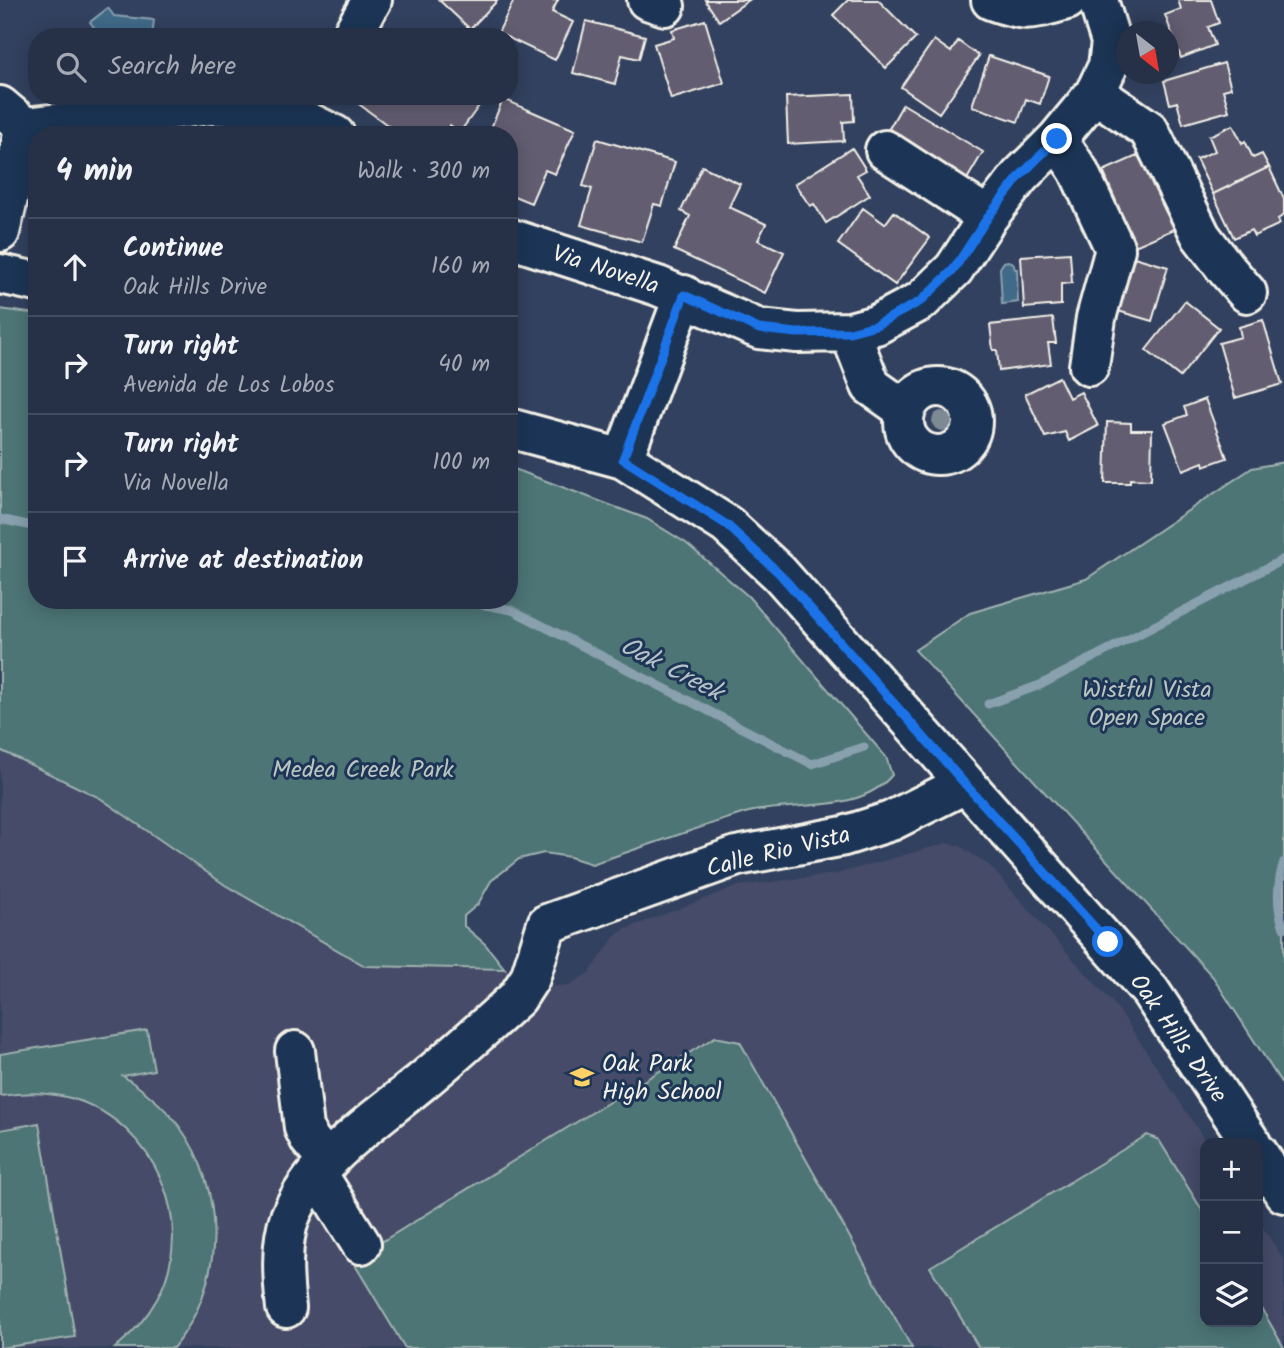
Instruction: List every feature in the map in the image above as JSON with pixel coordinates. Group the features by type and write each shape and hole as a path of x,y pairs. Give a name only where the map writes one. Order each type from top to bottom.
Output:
{"street":[{"path":"356,28 372,0"},
{"path":"991,0 1019,10 1067,0"},
{"name":"Via Novella","path":"518,241 684,295 759,329 797,333 850,332 876,325 921,301 954,269 988,217 1020,176 1057,139 1095,93 1108,66 1111,42 1098,0"},
{"path":"1095,93 1149,130 1202,236 1247,293"},
{"path":"0,232 13,116 213,105 255,107 318,117"},
{"path":"1057,139 1078,170 1115,250 1096,318 1089,366"},
{"path":"885,149 988,217"},
{"path":"0,274 28,280"},
{"path":"623,459 684,295"},
{"path":"850,332 871,386 905,410"},
{"name":"Oak Hills Drive","path":"518,430 623,459 727,525 779,573 1150,991 1248,1138"},
{"name":"Calle Rio Vista","path":"322,1167 517,998 530,978 547,924 737,856 844,836 891,821 965,784"},
{"path":"295,1051 304,1128 361,1244"},
{"path":"1263,1161 1284,1193"},
{"path":"286,1308 283,1281 289,1220 300,1197 322,1167"}],"shaded area":[{"path":"108,8 114,16 154,20 153,28 94,28 90,22"},
{"path":"1008,261 1017,269 1018,302 1002,304 1000,268"},
{"name":"Oak Park High School","path":"0,750 100,798 225,885 365,966 505,969 521,980 543,987 569,985 590,972 615,936 625,929 738,886 836,874 947,843 960,846 989,865 1119,1010 1204,1138 1200,1138 1200,1327 1263,1327 1263,1228 1284,1260 1284,1348 0,1348"}],"green space":[{"name":"Medea Creek Park","path":"0,309 28,313 28,609 518,609 518,470 647,519 686,543 748,596 886,757 892,775 878,788 843,802 745,813 592,864 544,853 519,859 491,881 478,904 464,916 464,926 485,944 505,969 365,966 225,885 100,798 0,750"},
{"name":"Wistful Vista Open Space","path":"1284,462 1284,1087 1213,977 915,650 970,613 1086,579 1252,468"},
{"path":"147,1030 154,1070 123,1076 167,1112 195,1152 206,1179 214,1238 203,1296 190,1323 173,1348 115,1348 133,1332 148,1313 169,1270 173,1240 170,1210 162,1181 147,1154 127,1131 103,1112 74,1099 56,1095 28,1093 0,1096 0,1054"},
{"path":"715,1037 740,1042 912,1348 405,1348 352,1260"},
{"path":"39,1123 75,1337 0,1348 0,1130"},
{"path":"1147,1135 1159,1140 1200,1207 1200,1327 1263,1327 1263,1311 1284,1348 979,1348 930,1267"}],"building":[{"path":"439,0 498,0 469,28"},
{"path":"514,0 558,0 552,12 573,22 555,60 518,42 518,28 500,28"},
{"path":"705,0 749,0 719,21"},
{"path":"848,0 878,0 916,38 886,68 833,15"},
{"path":"1178,0 1211,0 1219,23 1208,27 1215,45 1181,58 1179,21 1167,21 1165,15 1181,9"},
{"path":"705,20 724,83 671,99 654,44 674,38 672,30"},
{"path":"586,21 645,36 639,59 622,55 615,84 573,73"},
{"path":"934,40 951,52 958,41 979,56 939,113 901,87"},
{"path":"989,56 1049,76 1040,104 1026,99 1018,122 972,106"},
{"path":"1224,63 1231,88 1223,90 1229,111 1183,124 1177,102 1170,104 1165,84 1179,84 1179,76"},
{"path":"853,94 854,121 843,122 844,141 788,144 786,97"},
{"path":"903,104 983,152 966,181 886,134"},
{"path":"360,105 480,105 464,126 389,126"},
{"path":"500,105 517,105 575,130 555,174 545,170 531,203 518,198 518,126 492,126"},
{"path":"1233,125 1253,158 1262,154 1269,167 1213,194 1196,159 1215,151 1209,136"},
{"path":"597,139 675,162 662,206 654,204 642,242 581,225 592,189 583,186"},
{"path":"852,148 866,170 857,175 870,195 826,223 814,204 810,206 795,184"},
{"path":"1146,152 1179,227 1135,246 1103,171"},
{"path":"702,166 740,184 729,207 766,224 758,240 784,252 765,293 674,250 690,216 681,211"},
{"path":"1269,167 1284,199 1284,215 1278,219 1280,224 1254,236 1251,230 1234,238 1213,194"},
{"path":"863,208 885,224 894,212 930,238 895,285 838,244"},
{"path":"1070,253 1072,283 1061,284 1061,305 1024,308 1021,256"},
{"path":"1134,257 1168,267 1152,321 1118,311"},
{"path":"1185,301 1219,328 1180,377 1146,350"},
{"path":"1053,318 1056,343 1048,343 1051,364 999,371 990,325"},
{"path":"1263,320 1282,384 1235,398 1219,343 1241,337 1239,327"},
{"path":"1059,377 1069,398 1081,392 1098,426 1069,441 1065,432 1045,437 1025,394"},
{"path":"1205,399 1227,458 1204,466 1203,462 1183,470 1165,423 1187,415 1184,407"},
{"path":"1107,422 1131,423 1131,430 1152,430 1151,480 1130,479 1130,483 1105,483"}],"waterway":[{"name":"Oak Creek","path":"0,519 28,525"},
{"name":"Oak Creek","path":"988,704 1040,685 1284,559"},
{"name":"Oak Creek","path":"507,609 812,764 864,747"},
{"name":"Oak Creek","path":"1284,862 1278,895 1284,928"}],"place":[{"name":"Oak Park High School","path":"582,1077"}],"route":[{"path":"1057,139 1020,176 988,217 954,269 921,301 876,325 850,332 797,333 759,329 684,295 623,459 727,525 779,573 1108,942"}]}
